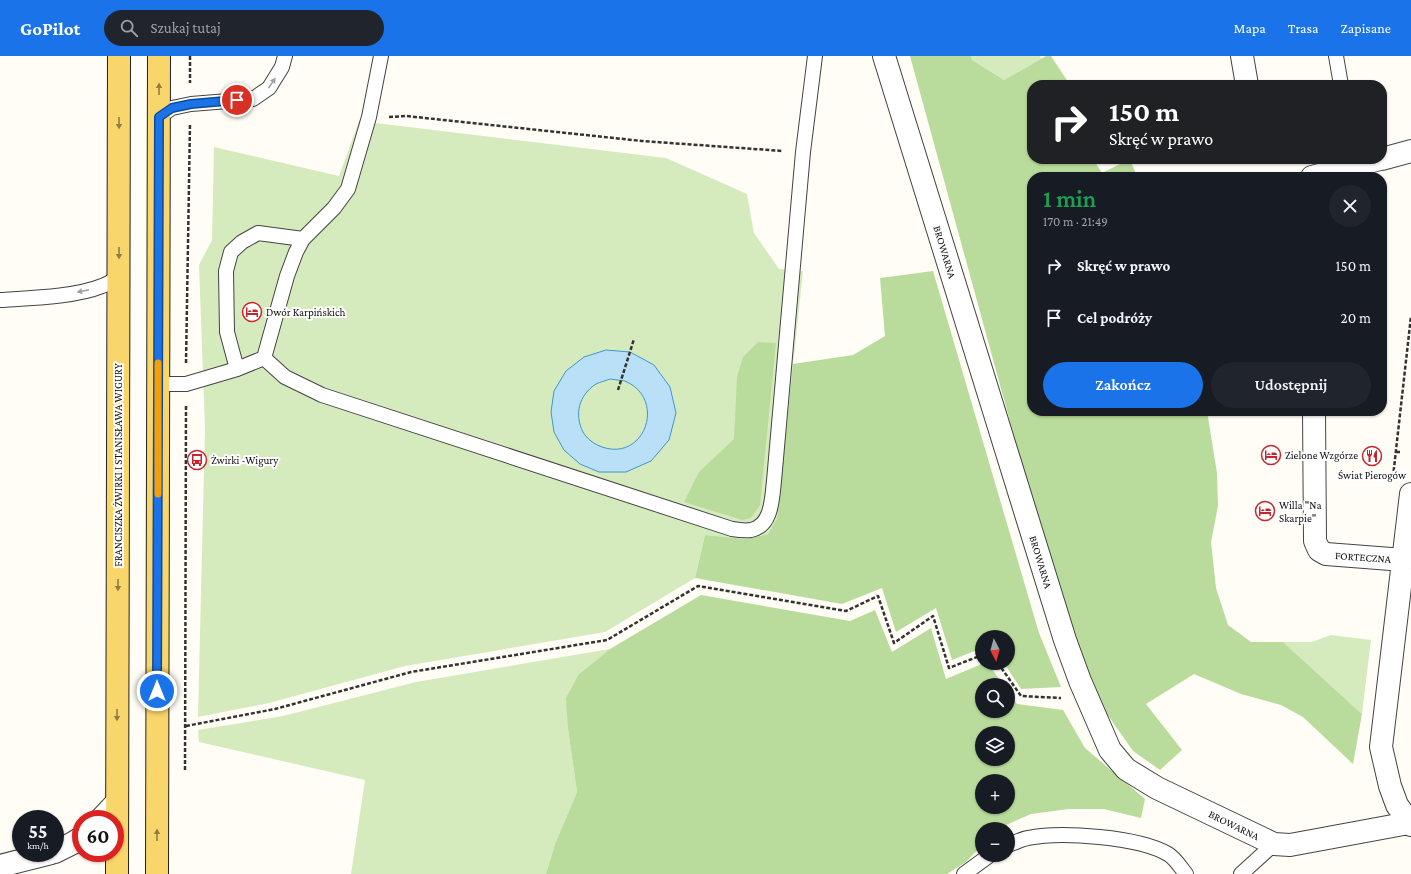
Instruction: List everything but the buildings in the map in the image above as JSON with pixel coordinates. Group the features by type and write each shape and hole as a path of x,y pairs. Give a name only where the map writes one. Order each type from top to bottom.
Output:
{"main road":[{"name":"FRANCISZKA ŻWIRKI I STANISŁAWA WIGURY","path":"117,874 120,56"},
{"path":"157,874 159,56"}],"street":[{"name":"BROWARNA","path":"884,56 1065,640 1080,681 1110,750 1126,769 1157,788 1274,844 1290,845 1410,824"},
{"path":"1242,56 1246,80"},
{"path":"1387,144 1411,150"},
{"path":"1387,157 1411,150"},
{"path":"1331,172 1362,164"},
{"name":"FORTECZNA","path":"1314,416 1315,541 1319,550 1326,554 1404,560"},
{"path":"1410,824 1397,805 1390,786 1381,747 1411,494"},
{"path":"109,810 117,802"},
{"path":"0,866 16,862"}],"lane":[{"path":"159,117 172,108 191,104 253,99 269,88 282,67 285,56"},
{"path":"264,358 287,276 296,252 303,239 334,208 348,189 369,117 381,56"},
{"path":"264,358 285,377 322,395 732,529 751,530 763,525 771,509 803,152 815,56"},
{"path":"1336,56 1340,80"},
{"path":"237,369 227,332 226,271 231,252 242,242 258,233 303,239"},
{"path":"0,300 86,291 102,286 119,277"},
{"path":"158,384 186,384 237,369 264,358"},
{"path":"1015,843 1028,838 1065,834 1121,839 1156,847 1170,855 1186,874"},
{"path":"1241,874 1274,844"},
{"path":"964,874 980,862"}],"path":[{"path":"185,770 186,384 191,104 190,56"},
{"path":"369,117 406,116 642,141 803,152"},
{"path":"1393,482 1411,316"},
{"path":"618,390 634,340"},
{"path":"1396,452 1402,452"},
{"path":"186,726 275,709 411,672 606,640 698,586 846,610 878,596 894,643 933,616 949,668 975,658"},
{"path":"1003,670 1021,696 1064,698 1080,681"}],"green space":[{"path":"910,56 971,56 972,60 1004,80 1046,56 1051,56 1067,80 1027,80 1027,164 1096,164 1101,172 1027,172 1027,416 1208,416 1217,473 1218,506 1211,542 1216,588 1228,625 1251,642 1283,642 1362,714 1353,764 1303,717 1281,705 1241,694 1194,674 1146,704 1182,750 1160,770 1133,751 1093,694 1069,637"},
{"path":"971,56 1040,56 1041,59 1004,80 972,60"},
{"path":"359,121 666,158 747,194 754,233 779,269 803,271 777,518 768,534 746,539 705,535 695,578 605,632 405,666 269,703 198,717 205,428 199,265 212,240 214,147 339,176"},
{"path":"1120,164 1132,164 1135,172 1104,172"},
{"path":"933,271 1039,633 1061,687 1021,689 1009,670 1015,670 1015,630 975,630 975,651 952,660 936,608 896,632 882,588 842,604 695,578 705,535 746,539 768,534 777,518 793,364 853,355 885,336 880,278"},
{"path":"758,342 776,343 760,505 751,518 742,520 684,502 699,472 734,439 737,377 743,357"},
{"path":"701,595 850,621 875,610 892,652 931,628 946,679 975,667 975,670 993,670 998,678 975,678 975,718 1015,718 1015,701 1017,704 1063,710 1085,748 1145,799 1141,818 1104,809 1069,809 1031,814 1013,822 975,822 975,852 966,862 947,874 546,874 555,844 577,792 568,729 566,698 579,674 610,649"},
{"path":"1331,635 1371,640 1362,714 1283,642 1312,642"},
{"path":"610,649 579,674 568,729 577,792 555,844 546,874 351,874 365,780 199,742 198,730 283,716 416,682"}],"water":[{"path":"606,350 630,352 654,365 670,387 676,413 669,440 651,461 626,472 599,472 580,464 564,450 554,432 551,412 554,391 566,371 584,357","holes":["610,379 625,381 638,390 645,401 648,414 645,426 639,437 630,446 617,449 602,447 591,441 583,432 579,418 582,399 590,388"]}],"slow traffic":[{"path":"158,363 158,494"}],"place":[{"name":"Dwór Karpińskich","path":"252,312"},
{"name":"Zielone Wzgórze","path":"1271,455"},
{"name":"Świat Pierogów","path":"1372,456"},
{"name":"Żwirki -Wigury","path":"197,460"},
{"name":"Willa \"Na Skarpie\"","path":"1265,511"}],"route":[{"path":"157,691 159,117 172,108 191,104 237,100"}]}
